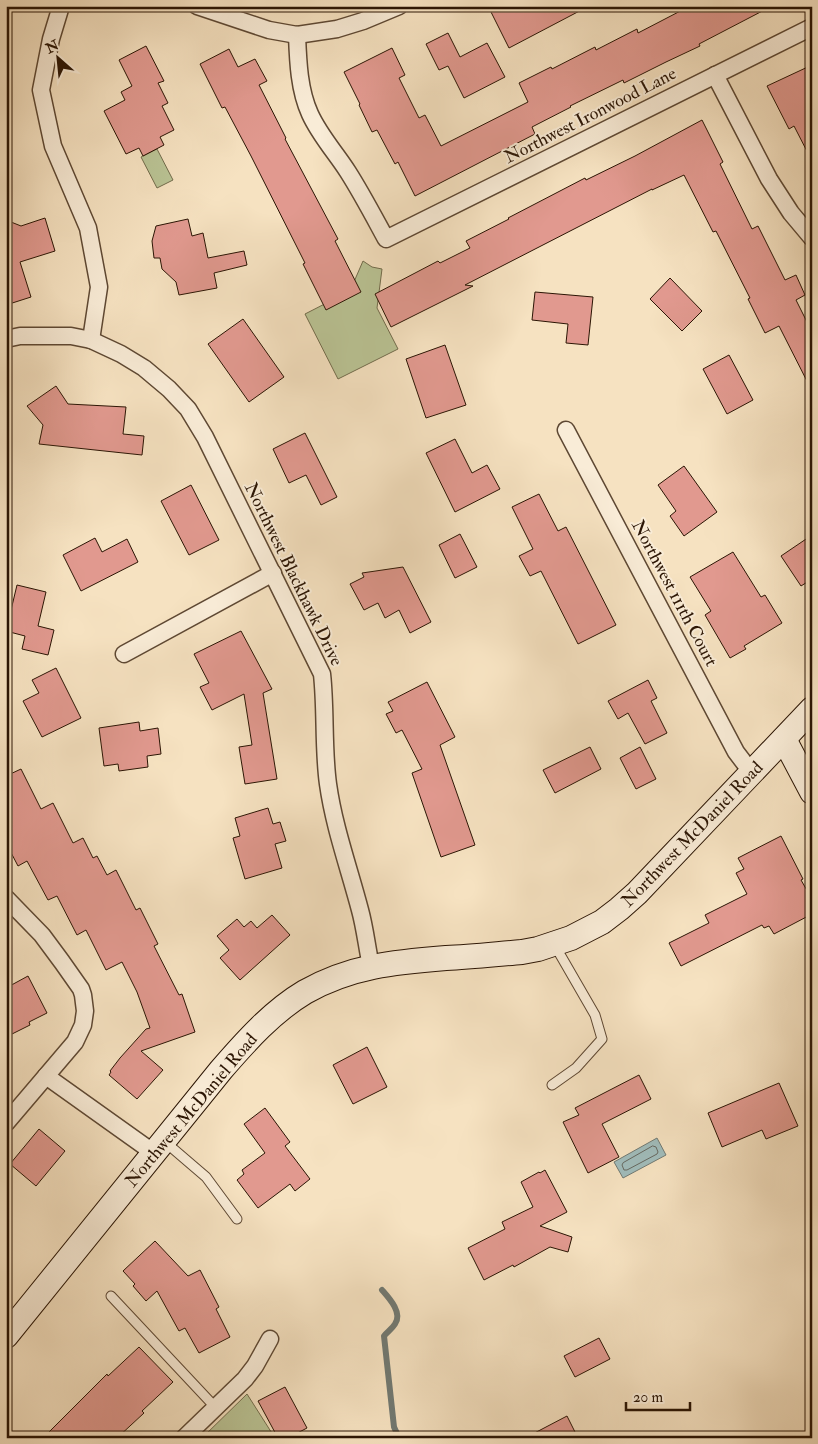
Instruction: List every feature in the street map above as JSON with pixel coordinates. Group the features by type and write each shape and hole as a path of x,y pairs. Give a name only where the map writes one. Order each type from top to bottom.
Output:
{"street":[{"path":"61,6 50,39 41,90 53,146 88,228 99,287 90,340"},
{"path":"197,6 269,30 297,35 337,29 363,21 399,6"},
{"name":"Northwest Ironwood Lane","path":"297,35 301,84 310,114 326,142 348,171 386,240 812,27"},
{"path":"715,75 769,178 791,213 812,238"},
{"name":"Northwest Blackhawk Drive","path":"6,339 20,336 71,336 90,340 121,354 144,368 169,389 188,409 205,437 322,674 328,786 335,819 361,913 371,966"},
{"name":"Northwest 111th Court","path":"566,430 736,752 752,773"},
{"path":"124,654 273,574"},
{"name":"Northwest McDaniel Road","path":"6,1336 244,1043 286,1005 305,992 328,981 371,966 404,961 522,952 571,938 602,922 637,893 812,709"},
{"path":"784,739 812,792"},
{"path":"6,898 42,935 75,979 83,995 85,1005 81,1031 75,1042 6,1123"},
{"path":"46,1076 158,1147"},
{"path":"184,1438 245,1379 255,1366 270,1339"}],"lane":[{"path":"552,1086 576,1068 602,1039 595,1015 554,944"},
{"path":"158,1147 206,1177 237,1219"},
{"path":"111,1296 215,1407"}],"green space":[{"path":"157,149 173,180 157,188 141,157"},
{"path":"363,261 372,267 382,269 377,308 398,349 338,379 305,314 350,291"},
{"path":"247,1394 275,1438 202,1438"}],"water":[{"path":"657,1138 666,1155 623,1178 614,1162"}],"building":[{"path":"502,6 589,6 509,48 491,12"},
{"path":"690,6 772,6 699,44 700,46 624,83 623,80 570,106 532,127 535,134 415,196 398,162 395,164 377,130 372,132 344,72 392,48 405,75 399,78 419,118 425,115 441,146 528,102 519,83 595,47 596,50 637,29 638,33"},
{"path":"448,33 460,57 487,43 505,77 464,98 448,66 439,70 426,44"},
{"path":"146,46 164,81 158,83 168,103 162,106 174,130 160,137 164,145 143,156 139,148 126,154 104,111 125,100 121,92 132,86 119,60"},
{"path":"229,49 238,67 255,59 267,81 259,85 285,139 338,239 335,241 361,292 326,310 303,264 305,263 251,156 225,107 222,108 200,64"},
{"path":"812,65 812,161 794,126 789,129 767,86"},
{"path":"702,120 723,162 720,164 752,229 758,226 785,280 796,275 805,295 796,300 812,332 812,391 779,326 765,333 748,299 750,298 716,231 713,232 684,175 652,189 465,285 473,286 391,327 375,294 438,261 440,263 470,248 466,241 508,218 585,178 586,180 635,156"},
{"path":"45,218 55,251 20,262 31,297 6,305 6,220 21,226"},
{"path":"188,219 192,236 203,233 208,258 244,251 247,265 214,273 217,288 179,295 176,282 162,269 160,258 154,258 152,241 156,226"},
{"path":"670,278 702,311 682,331 650,299"},
{"path":"535,292 593,297 588,345 566,343 568,324 532,320"},
{"path":"243,319 284,377 249,402 208,344"},
{"path":"445,345 466,405 426,418 406,359"},
{"path":"729,355 753,400 727,414 703,369"},
{"path":"56,386 68,404 126,407 123,434 144,436 142,455 39,444 43,425 27,406"},
{"path":"305,433 337,497 321,505 306,475 289,483 273,449"},
{"path":"455,439 472,473 487,465 500,489 455,512 426,453"},
{"path":"684,466 717,512 684,536 670,516 676,511 658,485"},
{"path":"191,485 219,540 189,555 161,501"},
{"path":"539,494 558,531 566,527 616,625 578,644 541,571 530,576 519,556 533,549 512,507"},
{"path":"460,534 477,567 455,578 439,545"},
{"path":"812,535 812,579 801,586 781,556"},
{"path":"95,538 102,552 127,539 138,562 81,591 63,555"},
{"path":"733,552 761,597 765,595 782,623 744,646 746,649 730,658 705,615 711,611 690,577"},
{"path":"403,567 431,622 410,633 399,610 385,618 378,603 364,610 350,584 364,577 362,573"},
{"path":"17,585 46,592 38,626 54,630 48,655 22,649 25,636 6,631"},
{"path":"241,631 272,689 263,693 277,779 245,784 239,747 252,745 244,694 212,710 200,687 209,683 194,654"},
{"path":"56,668 81,718 42,737 23,701 39,693 32,680"},
{"path":"648,680 657,698 651,701 667,733 645,744 628,713 618,719 608,701"},
{"path":"427,682 455,737 440,745 475,845 441,857 412,773 422,769 402,730 396,733 386,714 393,711 388,702"},
{"path":"139,722 140,731 158,728 161,754 147,756 148,767 119,771 118,764 104,766 99,728"},
{"path":"590,747 601,769 555,793 543,770"},
{"path":"640,747 656,779 636,789 620,758"},
{"path":"21,769 41,809 53,803 73,843 83,838 93,858 97,856 107,875 116,870 136,910 140,908 158,944 154,946 179,995 182,994 195,1032 141,1051 163,1070 137,1099 109,1075 120,1058 146,1029 150,1028 137,992 122,962 106,970 86,930 77,935 57,896 48,900 27,861 18,866 6,843 6,776"},
{"path":"268,808 273,824 280,822 286,841 275,844 282,868 245,879 233,838 240,836 235,818"},
{"path":"781,836 812,899 812,914 774,934 769,926 764,928 762,925 681,966 669,943 709,923 705,915 747,894 736,873 744,869 738,858"},
{"path":"272,915 290,935 240,980 220,958 229,950 217,936 237,919 244,927 251,921 257,928"},
{"path":"28,976 47,1013 29,1022 30,1025 6,1037 6,988"},
{"path":"367,1047 387,1087 353,1104 333,1065"},
{"path":"639,1075 651,1099 602,1124 619,1157 588,1173 563,1122 579,1115 575,1108"},
{"path":"779,1083 798,1126 766,1139 762,1130 722,1147 708,1113"},
{"path":"265,1108 290,1142 285,1146 310,1179 295,1191 290,1184 258,1208 237,1180 244,1174 242,1170 265,1153 244,1124"},
{"path":"39,1129 65,1151 36,1186 10,1164"},
{"path":"545,1170 567,1212 540,1226 572,1237 568,1252 550,1247 514,1267 513,1265 484,1280 468,1248 505,1229 502,1222 533,1207 521,1182"},
{"path":"155,1241 188,1276 200,1270 219,1307 216,1309 230,1337 199,1353 185,1328 179,1331 157,1291 146,1301 133,1286 135,1284 123,1271"},
{"path":"599,1338 610,1359 575,1377 564,1356"},
{"path":"139,1347 173,1382 142,1411 144,1413 117,1438 43,1438 107,1374 108,1376"},
{"path":"285,1387 307,1428 288,1438 278,1438 258,1401"},
{"path":"567,1416 578,1438 525,1438"}],"waterway":[{"path":"382,1290 394,1306 397,1315 395,1324 384,1336 394,1427 399,1438"}]}
